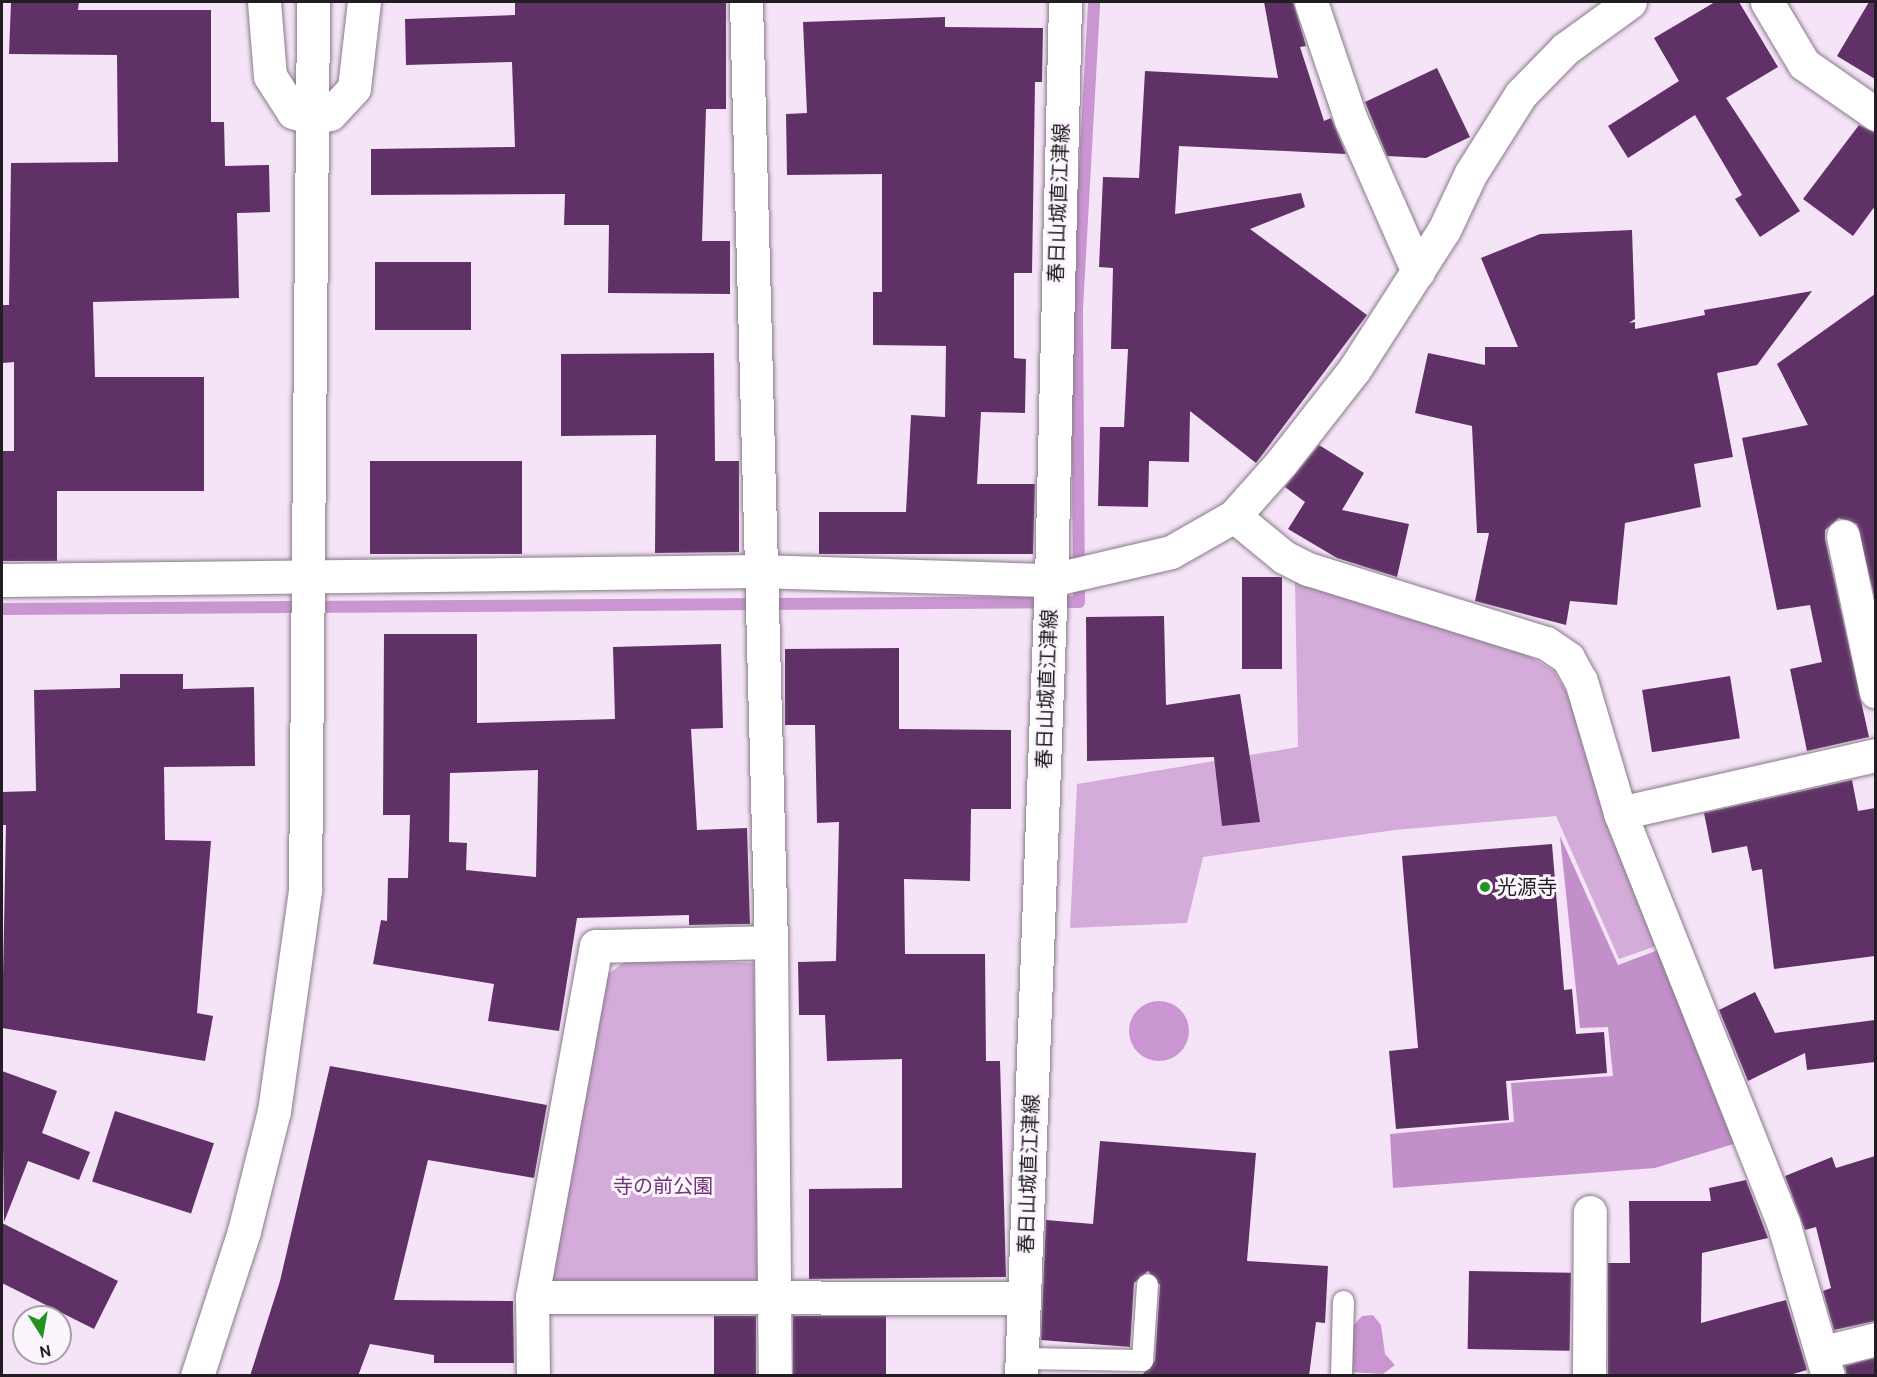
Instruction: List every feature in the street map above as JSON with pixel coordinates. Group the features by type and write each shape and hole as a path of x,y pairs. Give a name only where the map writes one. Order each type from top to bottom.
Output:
{"street":[{"path":"264,2 270,76 293,112 311,118 330,114 354,88 364,2"},
{"path":"197,1376 262,1166 287,1041 305,890 313,2"},
{"path":"746,2 758,571 771,942 775,1376"},
{"name":"春日山城直江津線","path":"1021,1367 1051,580 1065,2"},
{"path":"1311,2 1351,120 1418,272"},
{"path":"2,579 308,579 758,571 1051,580 1170,552 1234,516 1322,414 1418,272 1521,94 1565,49 1630,2"},
{"path":"1767,2 1804,64 1875,114"},
{"path":"1234,516 1284,557 1308,569 1546,643 1568,658 1581,681 1620,813 1783,1222 1826,1364 1875,1339"},
{"path":"1843,536 1875,692"},
{"path":"1620,813 1875,755"},
{"path":"533,1376 532,1297 596,946 771,942"},
{"path":"1589,1376 1590,1212"},
{"path":"532,1297 1024,1298"}],"lane":[{"path":"1021,1367 1142,1360 1147,1284"},
{"path":"1341,1376 1343,1301"}],"green space":[{"path":"1295,582 1529,656 1554,671 1567,693 1659,945 1619,959 1556,816 1395,830 1203,857 1187,923 1070,928 1077,784 1298,747"},
{"name":"寺の前公園","path":"628,959 754,963 758,1286 551,1284 602,979"}],"shaded area":[{"path":"1560,836 1618,965 1661,949 1740,1142 1655,1168 1393,1188 1390,1134 1514,1122 1511,1083 1613,1076 1608,1027 1580,1028"},
{"path":"1159,1001 1176,1006 1184,1014 1189,1031 1184,1048 1176,1056 1159,1061 1142,1056 1134,1048 1129,1031 1134,1014 1142,1006"},
{"path":"1373,1315 1381,1325 1385,1354 1395,1365 1383,1374 1349,1372 1350,1329 1362,1316"}],"building":[{"path":"11,2 79,2 78,10 211,10 211,122 224,122 225,166 269,165 270,212 237,213 239,298 93,302 95,377 204,377 204,491 57,491 57,561 2,561 2,451 14,451 14,362 3,363 2,316 2,305 9,305 11,163 118,162 117,55 9,54"},
{"path":"515,2 726,2 726,109 706,109 702,241 730,241 730,294 608,293 609,225 564,225 565,194 371,195 371,149 515,147 512,62 406,65 405,19 515,15"},
{"path":"1264,2 1293,2 1306,46 1300,47 1324,121 1331,118 1346,154 1179,146 1175,214 1301,193 1305,207 1250,229 1367,315 1256,463 1190,411 1189,462 1149,461 1148,507 1098,506 1100,427 1124,427 1128,349 1111,349 1113,268 1099,267 1103,177 1139,178 1145,71 1278,78"},
{"path":"1715,2 1739,2 1778,67 1726,98 1800,211 1760,237 1735,199 1742,195 1695,115 1628,158 1608,126 1679,81 1654,38"},
{"path":"1869,2 1875,2 1875,79 1837,56"},
{"path":"945,17 945,27 1043,28 1042,82 1035,82 1032,273 1014,273 1014,358 1026,359 1025,413 981,412 977,484 1035,484 1033,554 819,554 819,512 906,512 911,415 945,417 946,346 873,345 873,292 882,292 882,174 787,175 786,114 807,113 803,22"},
{"path":"1437,68 1470,137 1426,158 1387,156 1365,102"},
{"path":"1859,125 1875,133 1875,206 1853,236 1803,199"},
{"path":"1632,230 1635,319 1629,323 1635,322 1635,329 1705,315 1704,310 1812,291 1757,365 1717,373 1733,457 1694,464 1701,507 1625,523 1617,605 1570,601 1566,625 1475,601 1489,533 1477,533 1472,426 1415,413 1428,353 1485,365 1485,347 1518,347 1481,258 1540,234"},
{"path":"375,262 471,262 471,330 375,330"},
{"path":"1875,294 1875,599 1857,524 1839,518 1825,530 1825,539 1869,737 1807,751 1790,669 1822,662 1810,605 1777,610 1742,438 1808,425 1777,364"},
{"path":"714,353 715,461 739,461 739,552 655,553 656,435 561,436 561,354"},
{"path":"1319,445 1364,473 1342,510 1409,524 1397,577 1337,558 1288,529 1305,502 1285,487"},
{"path":"370,461 522,461 522,554 370,554"},
{"path":"1242,577 1282,577 1282,669 1242,669"},
{"path":"1164,616 1166,705 1240,694 1260,822 1222,826 1214,757 1087,761 1086,617"},
{"path":"384,634 477,634 477,723 615,719 613,647 721,644 723,728 691,729 697,830 747,828 750,924 689,925 689,915 577,918 559,1031 488,1021 494,984 373,964 381,920 387,921 388,878 408,878 410,815 383,815","holes":["538,770 536,877 466,870 467,843 449,842 450,773"]},
{"path":"899,648 899,729 1011,730 1011,809 971,809 970,881 904,879 905,954 985,954 986,1061 1000,1061 1006,1277 809,1279 809,1189 902,1188 902,1059 827,1061 825,1015 799,1015 798,962 836,961 839,822 817,823 815,725 785,725 785,649"},
{"path":"120,674 183,674 183,689 254,687 255,766 164,767 165,840 211,841 197,1013 213,1016 205,1061 2,1028 6,825 2,825 2,792 36,791 34,690 120,688"},
{"path":"1730,676 1740,738 1652,752 1642,690"},
{"path":"1852,780 1858,811 1875,808 1875,956 1774,969 1762,869 1752,871 1747,846 1712,853 1704,813"},
{"path":"1552,844 1564,990 1572,989 1576,1034 1604,1032 1607,1073 1506,1081 1509,1120 1396,1129 1389,1051 1418,1048 1402,856"},
{"path":"1755,992 1775,1033 1875,1020 1875,1062 1807,1070 1805,1053 1748,1081 1719,1010"},
{"path":"330,1066 547,1105 534,1178 428,1160 394,1300 513,1301 514,1363 434,1363 434,1355 370,1344 358,1376 250,1376 280,1281"},
{"path":"2,1071 57,1091 42,1133 90,1152 79,1180 28,1161 4,1222"},
{"path":"115,1111 214,1143 191,1214 92,1181"},
{"path":"1100,1141 1256,1153 1247,1261 1328,1266 1325,1323 1316,1322 1309,1376 1141,1376 1155,1361 1160,1285 1148,1271 1134,1283 1130,1347 1041,1340 1046,1220 1093,1224"},
{"path":"1875,1156 1875,1321 1834,1330 1823,1291 1831,1288 1816,1227 1805,1230 1785,1176 1832,1157 1836,1168"},
{"path":"1746,1180 1768,1238 1702,1253 1701,1323 1786,1300 1807,1370 1786,1376 1608,1376 1608,1263 1630,1263 1629,1201 1711,1201 1709,1188"},
{"path":"2,1223 118,1281 94,1329 72,1318 72,1305 46,1305 2,1283"},
{"path":"1469,1271 1571,1273 1570,1351 1468,1349"},
{"path":"714,1316 756,1316 756,1376 714,1376"},
{"path":"793,1316 886,1316 886,1376 793,1376"},
{"path":"1875,1358 1875,1376 1847,1376 1845,1366"}],"waterway":[{"path":"2,609 1079,602 1077,309 1094,2"}],"place":[{"name":"光源寺","path":"1485,887"}]}
